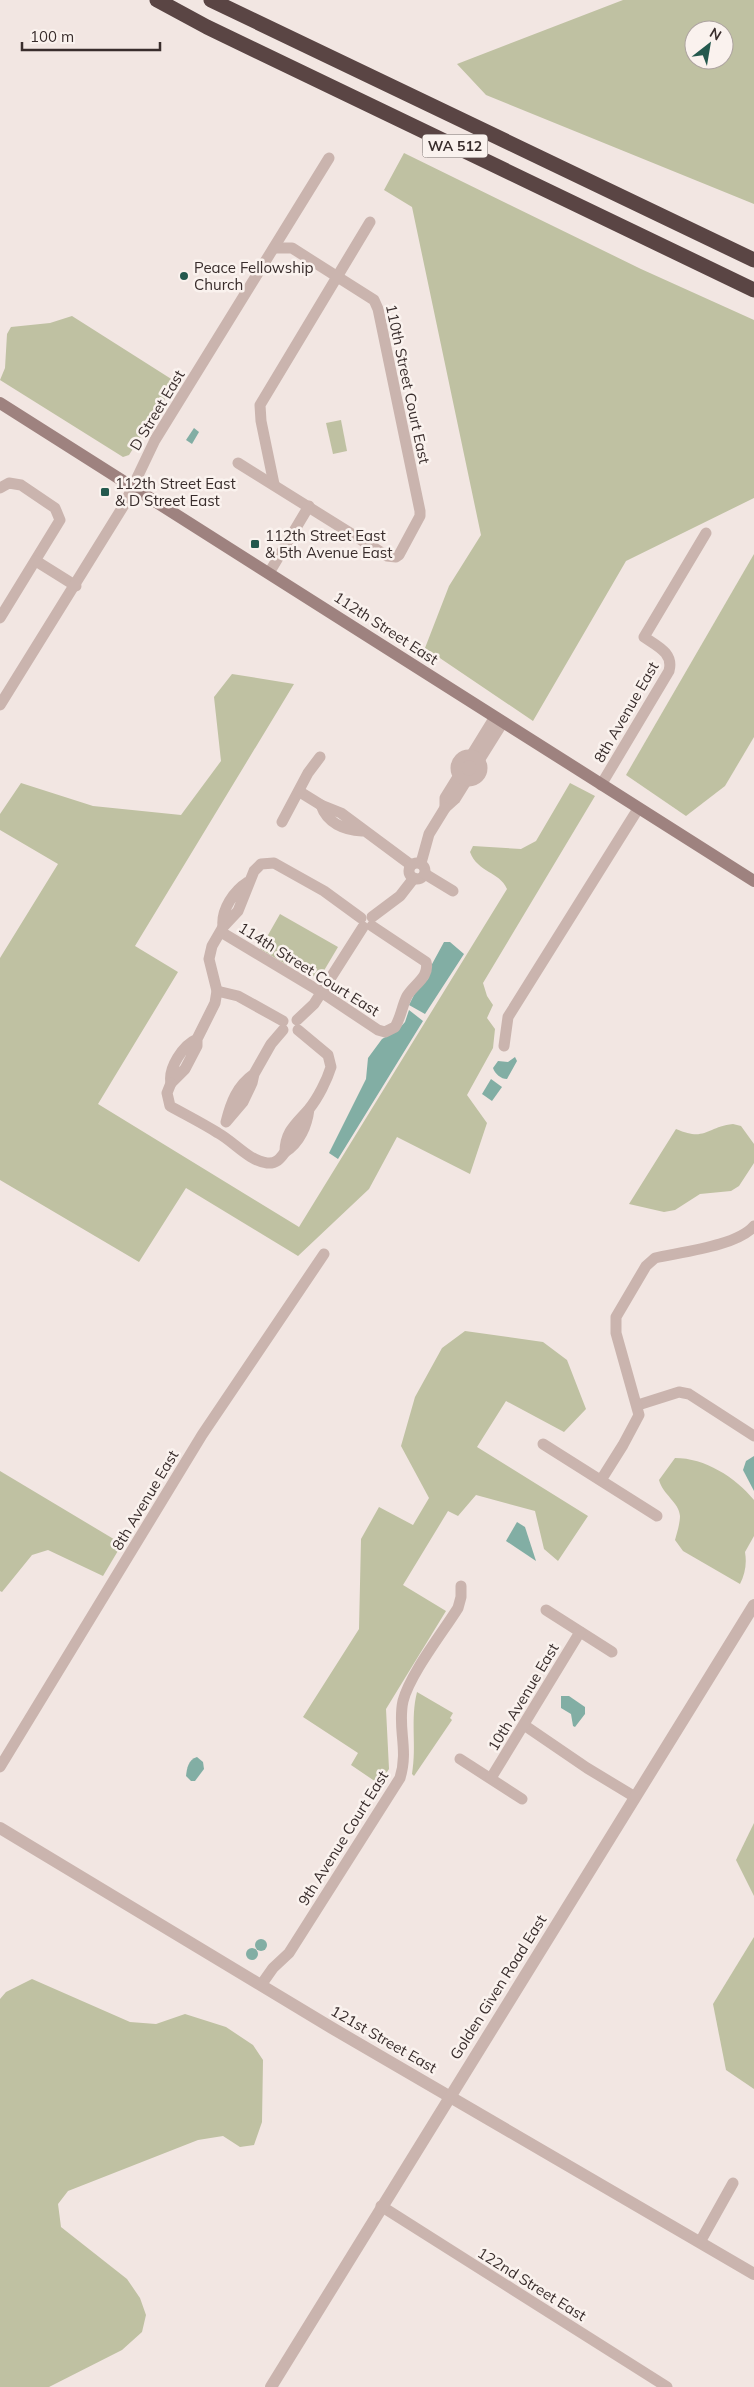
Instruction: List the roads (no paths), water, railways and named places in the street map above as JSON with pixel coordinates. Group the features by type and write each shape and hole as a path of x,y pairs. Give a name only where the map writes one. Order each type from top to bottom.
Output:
{"highway":[{"path":"148,0 207,28"},
{"name":"WA 512","path":"157,0 207,28 754,290"},
{"name":"WA 512","path":"212,0 754,260"}],"main road":[{"name":"112th Street East","path":"0,403 754,881"}],"street":[{"name":"D Street East","path":"2,697 76,586 124,505 155,440 329,158"},
{"path":"274,484 260,421 260,405 370,222"},
{"name":"110th Street Court East","path":"274,248 292,248 371,297 378,309 420,516 400,554 396,557 388,556 310,506"},
{"path":"238,463 310,506 269,573"},
{"path":"0,618 58,526 59,514 55,508 14,482 3,486"},
{"name":"8th Avenue East","path":"602,785 670,671 670,662 665,652 644,637 706,532"},
{"path":"36,561 76,586"},
{"path":"475,758 499,720"},
{"path":"464,756 475,758 482,768 480,775 474,780 462,779 456,769 458,762 464,756"},
{"path":"282,822 300,792 308,773 320,757"},
{"path":"217,991 238,996 283,1026 289,1034 314,1004 367,922 400,896 418,870 429,834 445,808 445,798 462,779"},
{"path":"300,792 321,805 341,813 362,831 418,870 453,891"},
{"path":"504,1046 508,1017 638,809"},
{"path":"297,1025 328,1055 331,1067 309,1109 308,1121 299,1139 292,1148 275,1162 261,1162 219,1133 170,1106 167,1097 171,1083 170,1077 179,1056 189,1043 197,1039 212,1012 217,991 209,959 212,946 222,929 222,921 232,898 248,882 257,866 268,863 274,864 324,891 367,922"},
{"name":"114th Street Court East","path":"222,929 321,992 370,1026 385,1032 395,1027 409,993 426,974 426,962 367,922"},
{"path":"219,1133 226,1122 232,1100 245,1080 254,1074 283,1026"},
{"path":"600,1480 637,1420 638,1405 616,1333 618,1312 646,1266 655,1258 741,1237 754,1226"},
{"name":"8th Avenue East","path":"0,1767 202,1436 324,1254"},
{"path":"638,1405 679,1392 688,1394 754,1436"},
{"path":"542,1444 657,1516"},
{"name":"9th Avenue Court East","path":"261,1985 273,1968 289,1953 400,1778 405,1756 403,1702 412,1680 458,1608 462,1597 461,1586"},
{"name":"Golden Given Road East","path":"271,2387 381,2206 754,1605"},
{"path":"546,1610 612,1652"},
{"name":"10th Avenue East","path":"491,1778 580,1632"},
{"path":"524,1725 587,1768 635,1797"},
{"path":"460,1759 522,1799"},
{"name":"121st Street East","path":"0,1828 261,1985 754,2274"},
{"path":"700,2242 733,2183"},
{"name":"122nd Street East","path":"381,2206 667,2387"}],"water":[{"path":"194,428 199,432 192,444 186,440"},
{"path":"444,942 450,942 464,954 425,1014 409,1005 415,993 428,979 431,966"},
{"path":"409,1010 423,1021 338,1159 329,1153 366,1079 368,1058 382,1039 398,1030 405,1022"},
{"path":"515,1057 517,1061 507,1079 497,1074 493,1068 498,1061 508,1062"},
{"path":"491,1079 502,1087 492,1101 482,1094"},
{"path":"754,1456 754,1491 743,1470 746,1461"},
{"path":"517,1522 525,1527 536,1561 506,1541"},
{"path":"561,1696 569,1696 585,1707 585,1714 575,1727 573,1726 571,1714 561,1708"},
{"path":"197,1757 203,1762 204,1769 195,1781 191,1781 186,1776 188,1767 190,1762"},
{"path":"261,1939 267,1945 261,1951 255,1945"},
{"path":"252,1948 258,1954 252,1960 246,1954"}],"place":[{"name":"Peace Fellowship Church","path":"184,276"},
{"name":"112th Street East & D Street East","path":"105,492"},
{"name":"112th Street East & 5th Avenue East","path":"255,544"}]}
